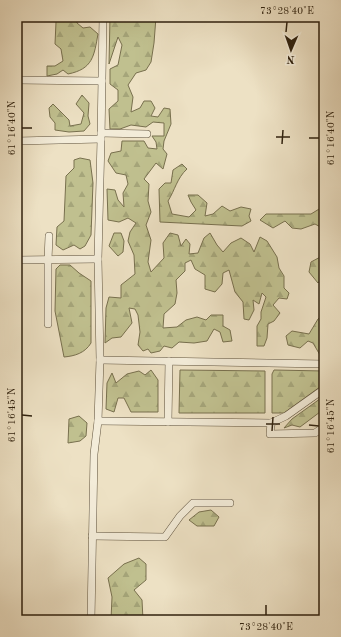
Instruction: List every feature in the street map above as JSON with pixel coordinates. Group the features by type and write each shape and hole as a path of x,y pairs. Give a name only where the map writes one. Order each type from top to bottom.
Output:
{"lane":[{"path":"91,620 94,454 98,421 100,360 98,259 103,17"},
{"path":"17,80 102,81"},
{"path":"17,141 147,134"},
{"path":"48,324 49,236"},
{"path":"17,260 98,259"},
{"path":"100,360 324,364"},
{"path":"168,422 170,361"},
{"path":"98,421 271,423 286,416 324,389"},
{"path":"271,423 270,434 315,433 324,427"},
{"path":"92,536 165,537 180,516 193,503 230,503"}],"green space":[{"path":"59,17 76,17 77,23 83,28 90,27 98,34 97,42 91,60 83,69 68,74 63,70 57,74 47,76 47,66 55,66 63,61 61,49 55,44 56,22"},
{"path":"110,17 156,17 151,62 146,70 136,73 128,85 133,97 131,112 140,108 144,101 151,101 155,108 151,116 158,117 164,108 170,109 171,124 164,141 163,149 167,154 163,169 156,163 144,179 149,184 148,201 151,212 146,225 151,240 148,262 151,272 164,258 163,243 170,233 178,235 181,246 186,239 190,244 189,254 198,253 204,238 210,233 223,252 231,243 241,238 250,244 254,252 260,237 267,241 277,257 279,268 284,276 284,288 289,293 287,299 279,298 273,305 280,313 274,321 268,324 267,338 264,346 257,346 257,326 261,319 261,312 266,297 262,293 259,304 253,300 254,310 249,320 244,319 243,302 235,292 229,270 223,273 222,284 215,292 205,289 205,275 195,269 191,260 185,263 185,271 176,280 177,293 175,304 164,314 163,328 177,327 186,320 197,317 206,320 211,315 223,315 223,326 230,330 232,341 223,342 220,332 214,329 207,341 194,343 179,342 172,348 164,346 160,351 151,353 148,349 143,351 138,345 140,332 138,315 135,309 129,308 132,323 121,337 112,338 105,343 106,308 109,297 121,298 121,285 135,274 134,255 128,241 130,232 136,223 128,218 119,222 108,220 107,189 115,190 118,200 124,207 123,193 128,184 126,175 116,173 108,161 111,153 121,151 122,141 144,141 148,148 157,149 156,142 152,136 164,136 164,123 153,122 146,127 131,125 120,129 110,129 109,109 118,101 118,90 110,84 110,69 118,65 122,45 118,37 109,64"},
{"path":"82,95 89,103 88,116 90,124 84,131 69,132 55,130 55,123 50,117 49,108 53,104 69,120 70,126 81,124 84,113 76,104"},
{"path":"80,158 90,160 93,183 91,235 85,246 80,249 74,245 63,250 56,245 57,227 64,221 66,176 74,168 74,160"},
{"path":"182,164 187,169 178,180 168,201 172,214 189,217 196,210 188,195 198,195 207,203 205,216 213,214 222,206 230,211 241,207 251,209 249,216 251,221 242,226 160,222 159,189 165,183 171,183 173,170"},
{"path":"324,206 324,229 315,224 301,229 292,228 285,221 273,228 260,220 266,214 311,214"},
{"path":"114,233 121,233 124,241 123,252 118,256 109,246"},
{"path":"324,255 324,276 318,283 309,272 311,262"},
{"path":"60,265 70,265 91,281 91,343 86,349 79,353 64,357 55,311 56,269"},
{"path":"324,314 324,355 320,355 313,343 308,341 300,348 288,345 286,336 292,331 309,334 318,319"},
{"path":"151,370 158,380 158,412 131,412 124,398 118,398 114,412 106,409 107,383 112,373 116,383 127,374 139,371 145,375"},
{"path":"180,370 265,371 265,413 179,413"},
{"path":"274,370 324,371 324,384 284,413 272,413 272,374"},
{"path":"324,396 324,409 300,427 292,425 284,428 292,419"},
{"path":"79,416 87,423 86,436 80,441 68,443 69,419"},
{"path":"211,510 219,517 214,526 197,526 189,520 199,512"},
{"path":"139,558 146,564 146,580 134,590 142,600 143,620 111,620 112,597 108,578 124,564"}]}
